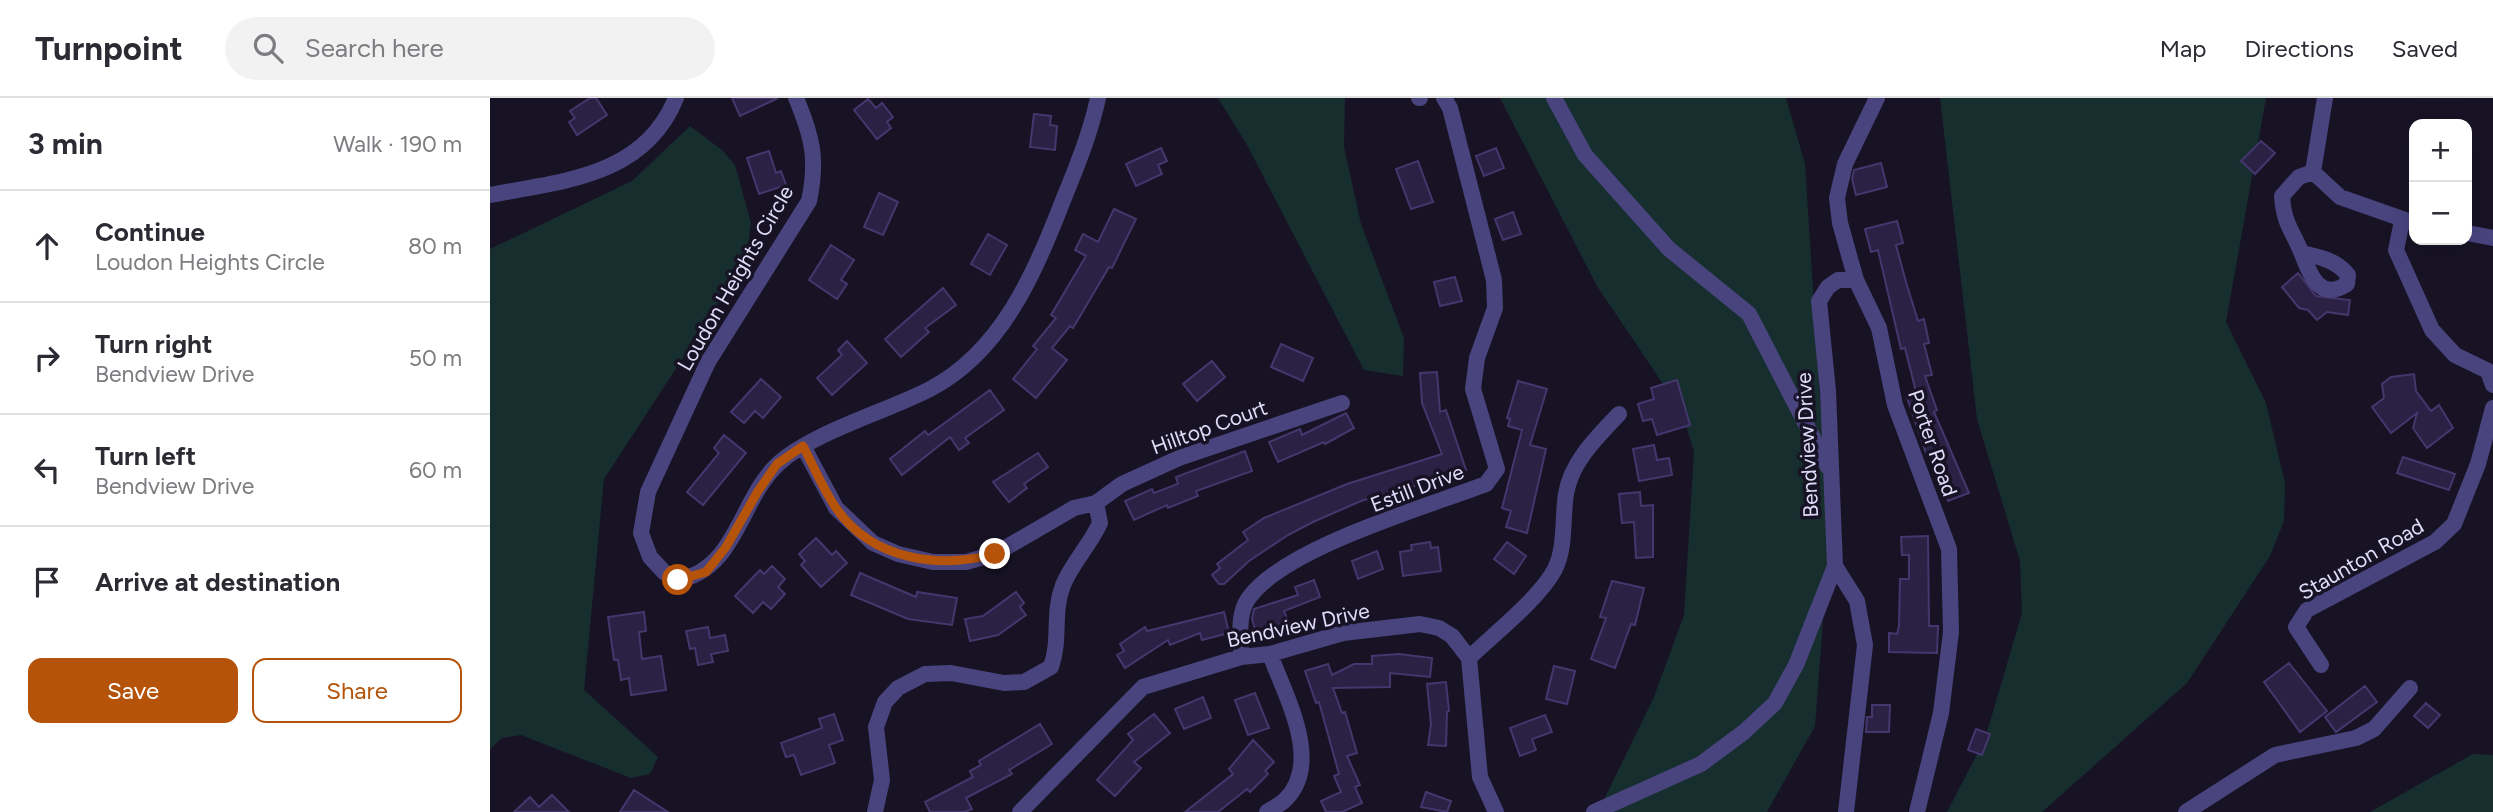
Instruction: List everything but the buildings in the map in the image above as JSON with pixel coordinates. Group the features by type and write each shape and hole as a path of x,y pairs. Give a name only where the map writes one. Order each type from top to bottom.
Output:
{"street":[{"path":"490,195 591,176 632,154 653,135 669,115 676,98"},
{"name":"Loudon Heights Circle","path":"796,98 813,137 815,176 809,201 708,362 648,492 641,533 650,557 664,572 678,580 706,572 726,547 777,464 803,446 932,388 965,365 997,333 1034,272 1091,133 1098,98"},
{"name":"Estill Drive","path":"1241,657 1241,612 1248,599 1272,576 1319,548 1486,484 1497,469 1473,388 1477,358 1496,308 1494,280 1450,108 1444,98"},
{"path":"1554,98 1586,155 1669,249 1749,314 1831,473"},
{"name":"Porter Road","path":"1877,98 1845,164 1837,198 1840,223 1856,280 1879,328 1895,405 1949,549 1951,632 1941,713 1917,812"},
{"path":"2313,172 2325,98"},
{"path":"2313,172 2340,197 2408,222 2396,250 2432,330 2455,355 2488,371 2493,385"},
{"path":"2302,253 2284,221 2282,196 2299,177 2313,172"},
{"path":"2472,234 2493,239"},
{"name":"Bendview Drive","path":"1594,812 1701,764 1744,732 1774,703 1796,665 1835,566 1828,391 1819,301 1828,287 1838,280 1856,280"},
{"name":"Hilltop Court","path":"1096,503 1122,484 1178,458 1342,403"},
{"name":"Staunton Road","path":"2321,665 2296,627 2307,610 2424,548 2454,524 2478,464 2493,408"},
{"path":"1496,812 1480,777 1469,658 1538,591 1555,568 1562,545 1566,492 1575,466 1619,414"},
{"path":"803,446 836,508 853,528 873,543 898,554 933,562 966,562 995,554 1074,508 1096,503 1100,523 1064,584 1055,617 1057,650 1051,667 1024,681 1004,683 951,673 925,674 898,688 885,702 876,727 882,780 875,812"},
{"path":"1835,566 1857,601 1865,645 1846,812"},
{"name":"Bendview Drive","path":"1020,812 1143,687 1241,657 1270,653 1343,634 1420,625 1439,628 1452,636 1469,658"},
{"path":"1267,812 1286,800 1294,786 1302,755 1270,653"},
{"path":"2186,812 2275,755 2356,738 2374,729 2410,688"}],"green space":[{"path":"1218,98 1345,98 1344,147 1361,224 1404,338 1403,376 1364,370 1247,145"},
{"path":"1500,98 1786,98 1805,164 1829,540 1815,726 1767,812 1598,812 1654,697 1684,615 1694,452 1682,412 1597,286"},
{"path":"1940,98 2266,98 2226,322 2266,403 2285,483 2284,521 2270,556 2187,683 2042,812 1947,812 1985,739 2022,613 2020,561 1977,419"},
{"path":"690,126 722,150 735,165 751,223 746,261 604,479 584,690 658,757 650,774 631,778 521,735 502,738 490,749 490,249 632,181"},
{"path":"2473,754 2493,755 2493,812 2370,812"}],"route":[{"path":"678,580 706,572 726,547 777,464 803,446 836,508 853,528 873,543 898,554 933,562 966,562 995,554"}]}
